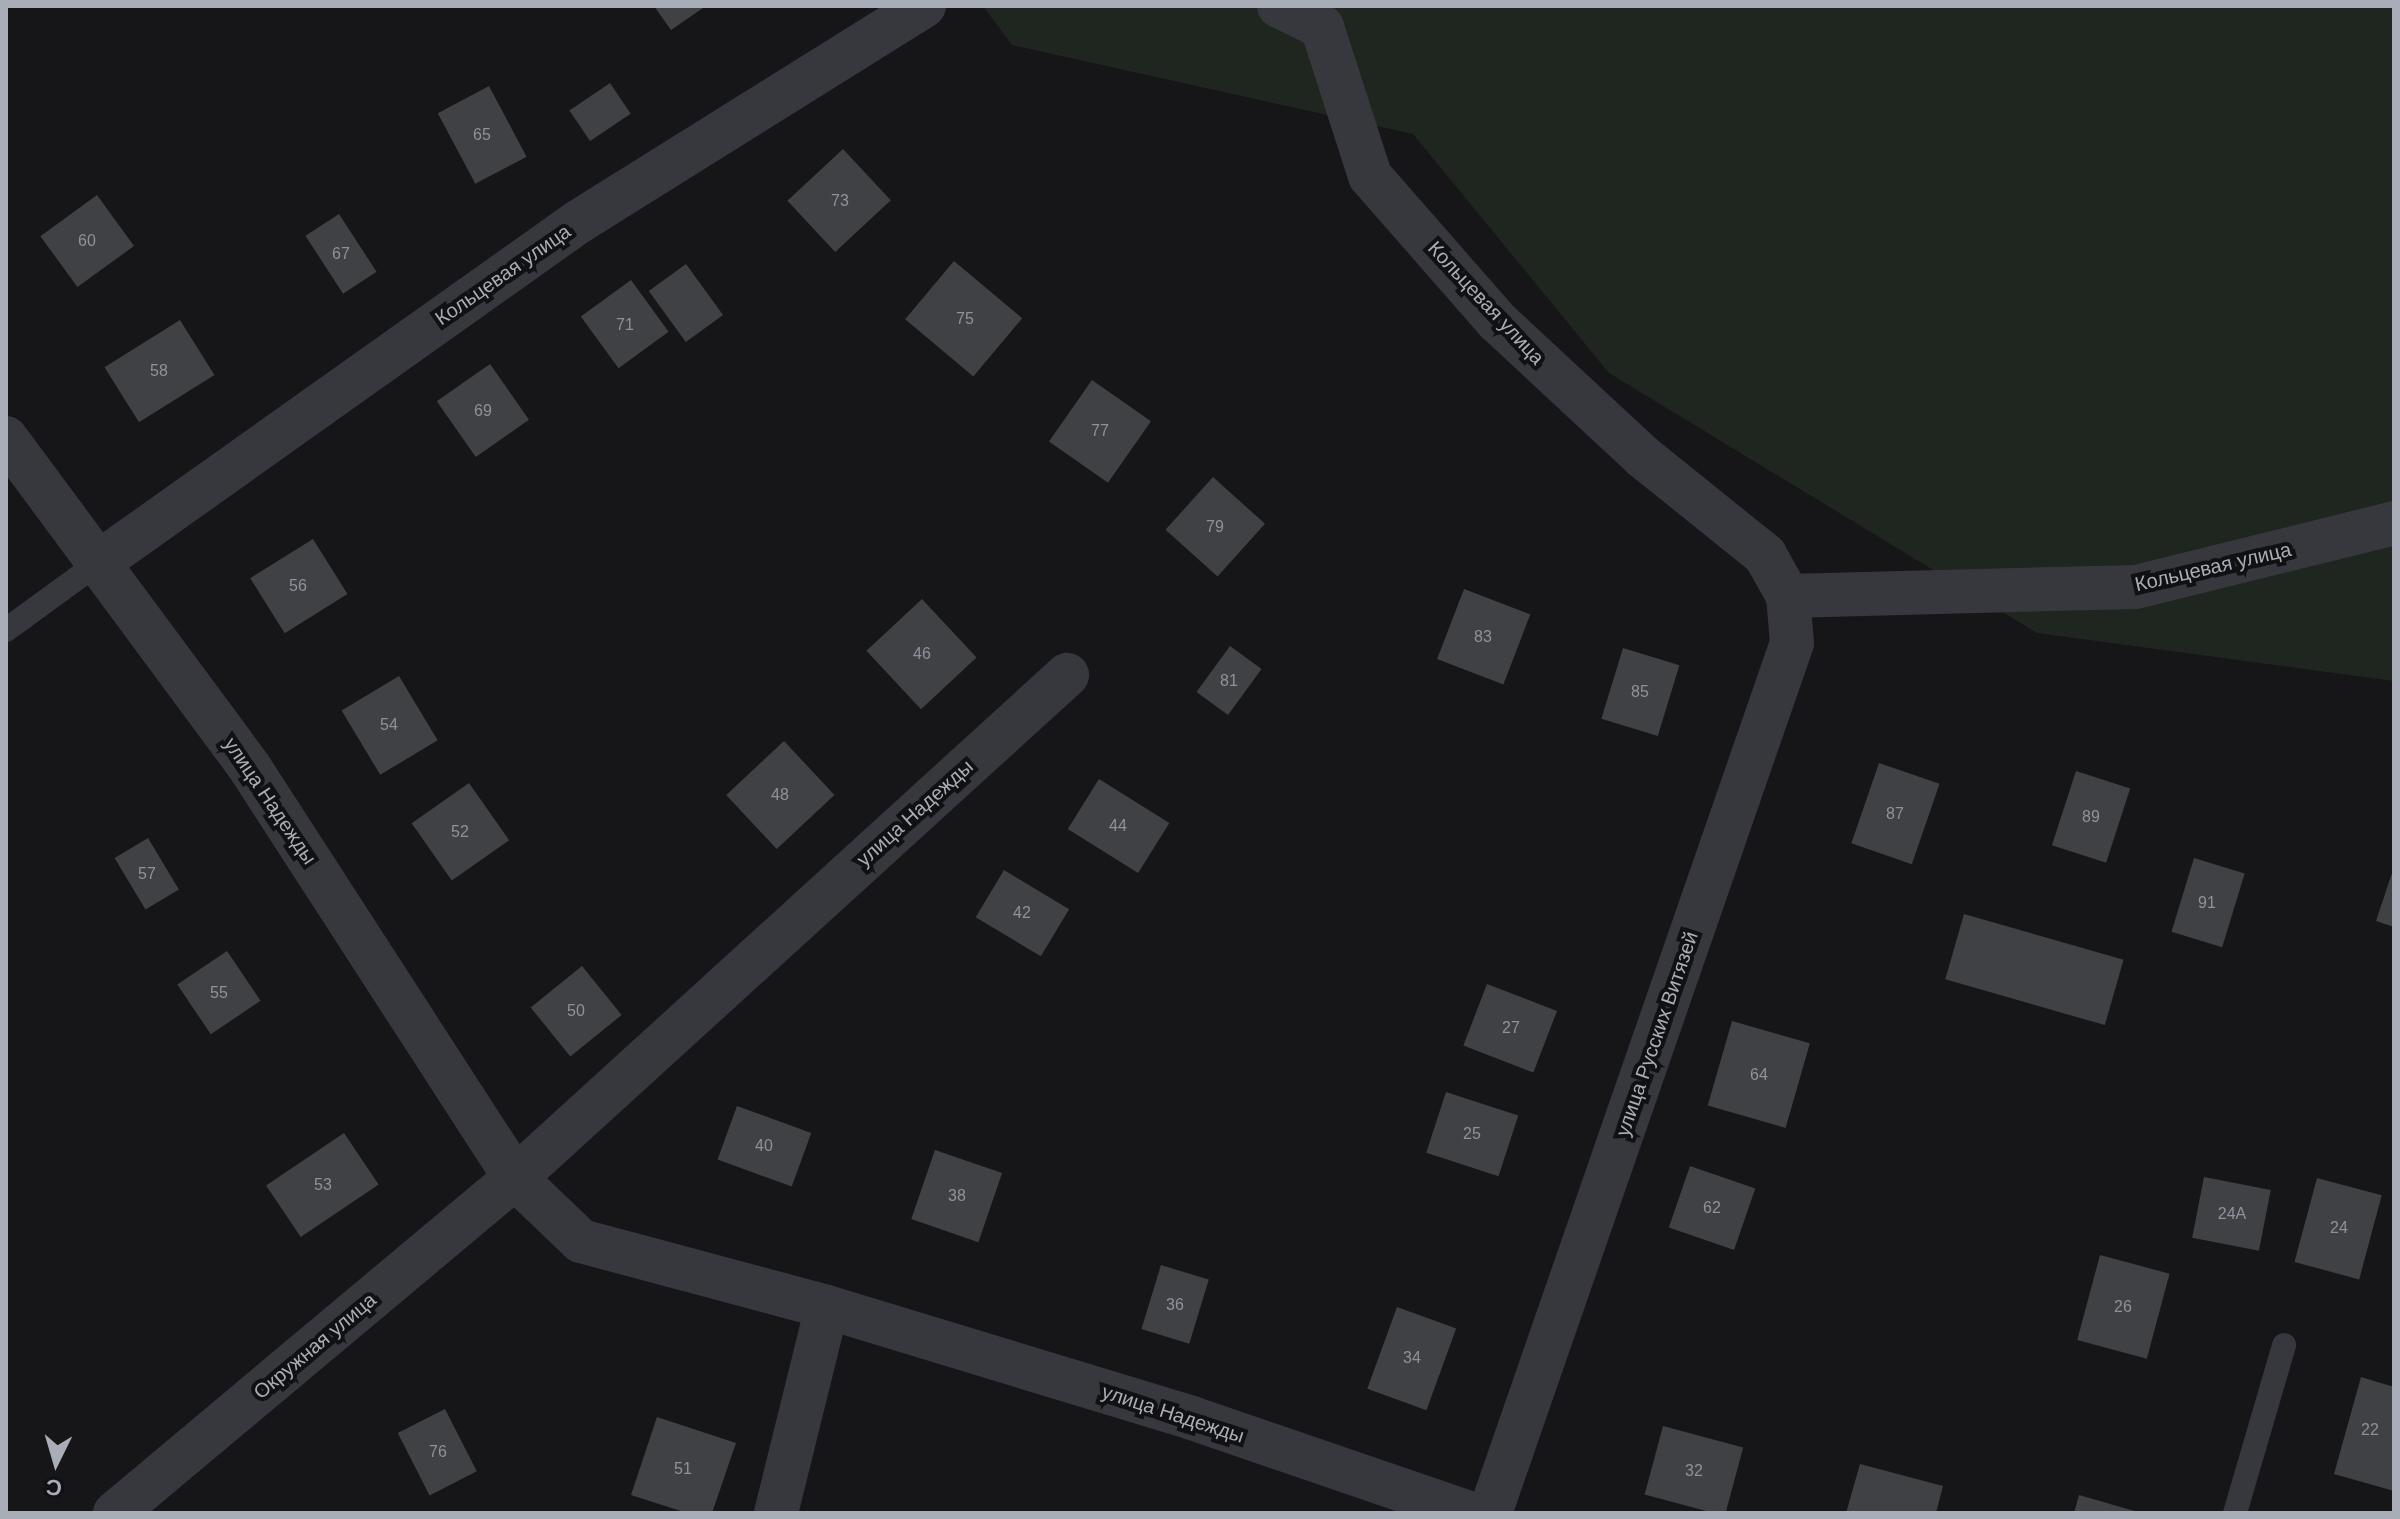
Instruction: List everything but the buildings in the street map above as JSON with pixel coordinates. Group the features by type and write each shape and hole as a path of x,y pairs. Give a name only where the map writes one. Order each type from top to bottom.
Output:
{"street":[{"name":"Кольцевая улица","path":"95,565 578,222 924,6"},
{"name":"Кольцевая улица","path":"1279,6 1322,27 1370,176 1498,322 1642,456 1765,555"},
{"name":"улица Надежды","path":"6,438 95,565 250,768 515,1178 581,1241 827,1307 1192,1418 1470,1513"},
{"name":"Кольцевая улица","path":"1788,596 2136,587 2394,523"},
{"name":"улица Русских Витязей","path":"1490,1513 1792,643 1788,596 1765,555"},
{"name":"улица Надежды","path":"515,1178 1067,675"},
{"name":"Окружная улица","path":"115,1513 515,1178"},
{"path":"776,1513 827,1307"}],"lane":[{"path":"6,630 95,565"},
{"path":"2235,1513 2284,1345"}],"shaded area":[{"path":"983,6 2394,6 2394,681 2037,633 1609,373 1413,134 1012,45"}]}
